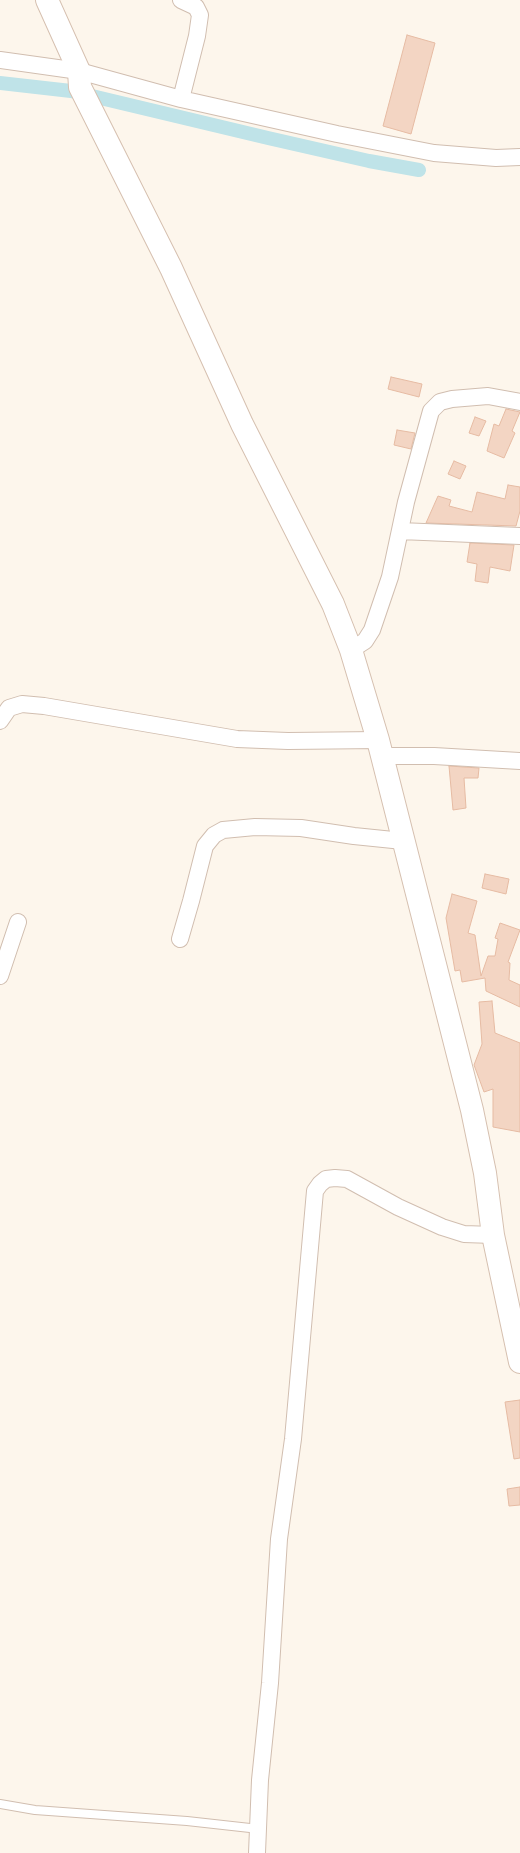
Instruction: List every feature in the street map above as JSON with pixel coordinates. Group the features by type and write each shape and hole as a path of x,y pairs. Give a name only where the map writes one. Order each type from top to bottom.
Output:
{"main road":[{"path":"47,0 82,87 171,268 242,424 333,604 351,650 380,748 472,1110 485,1174 493,1235 520,1359"}],"street":[{"path":"181,0 196,7 200,15 197,36 181,99"},
{"path":"0,60 82,87 181,99 337,134 434,153 496,158 520,157"},
{"path":"351,650 365,641 372,630 390,577 400,531 431,411 436,405 452,399 488,396 520,402"},
{"path":"400,531 520,536"},
{"path":"0,721 9,708 22,704 44,706 237,739 380,748 434,756 520,761"},
{"path":"180,939 205,846 214,835 223,830 255,827 301,828 354,836 403,841"},
{"path":"0,976 18,922"},
{"path":"258,1853 260,1780 270,1683 279,1539 293,1439 315,1191 326,1179 347,1179 398,1207 442,1228 464,1234 493,1235"}],"lane":[{"path":"0,1804 34,1810 187,1821 259,1829"}],"building":[{"path":"407,35 435,43 411,134 383,126"},
{"path":"391,377 422,384 419,397 388,389"},
{"path":"506,409 520,412 512,431 515,433 504,458 487,451 494,424 499,426"},
{"path":"475,417 486,421 479,436 469,433"},
{"path":"397,430 415,433 411,449 394,445"},
{"path":"454,461 466,466 460,479 448,474"},
{"path":"508,485 520,487 520,511 516,526 426,523 438,496 451,500 449,506 472,512 477,492 505,499"},
{"path":"470,543 514,545 510,571 490,567 488,583 475,581 477,564 467,562"},
{"path":"449,766 479,768 478,778 464,778 466,808 453,810"},
{"path":"485,874 509,879 506,894 482,888"},
{"path":"452,894 477,901 468,933 475,935 481,976 488,956 495,956 498,939 495,938 500,923 520,930 508,962 510,963 509,980 520,985 520,1007 486,991 485,978 462,982 460,970 455,971 446,918"},
{"path":"492,1001 495,1033 520,1043 520,1132 493,1127 493,1089 484,1092 474,1065 482,1044 479,1002"},
{"path":"520,1400 520,1458 514,1459 505,1402"},
{"path":"520,1487 520,1505 509,1506 507,1489"}],"waterway":[{"path":"0,83 71,91 369,161 419,170"}]}
